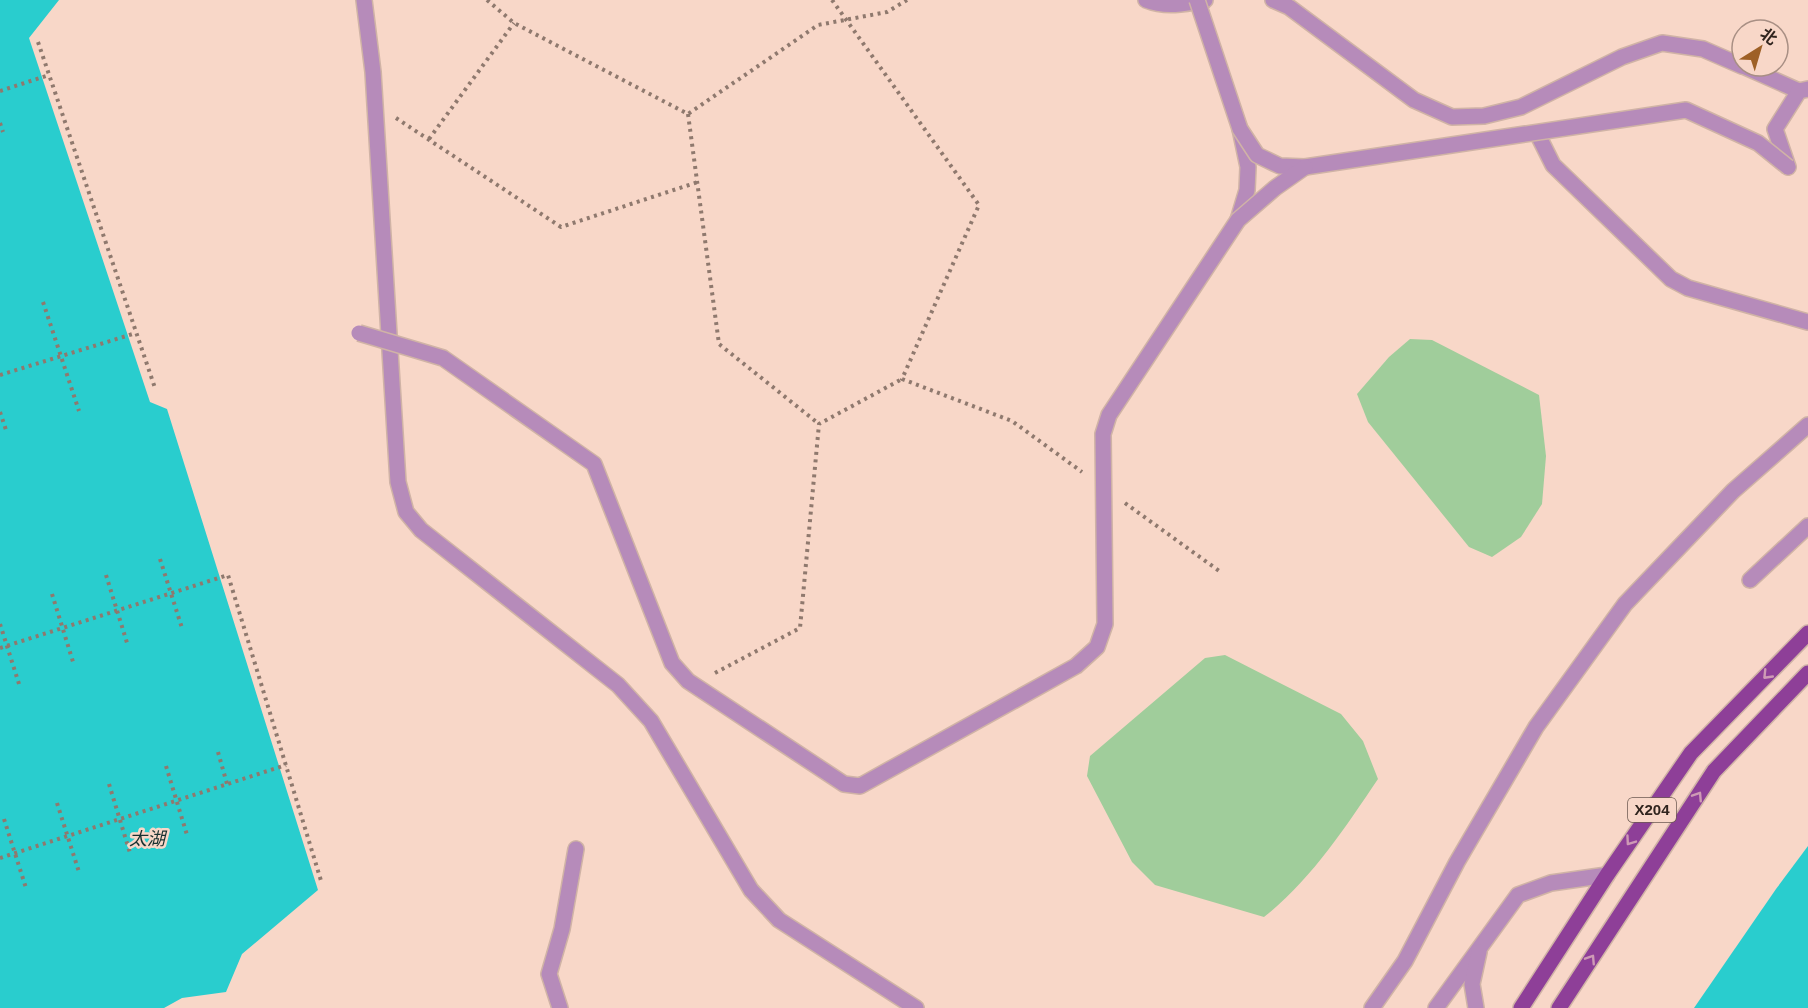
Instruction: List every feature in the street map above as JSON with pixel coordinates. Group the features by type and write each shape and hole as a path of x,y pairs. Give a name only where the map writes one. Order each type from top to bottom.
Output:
{"main road":[{"name":"X204","path":"1521,1008 1607,875 1691,753 1808,633"},
{"name":"X204","path":"1559,1008 1714,771 1808,673"}],"street":[{"path":"364,0 373,72 398,482 406,512 421,530 618,685 651,721 751,890 779,920 916,1008"},
{"path":"1146,0 1158,5 1205,0"},
{"path":"1197,0 1240,129 1248,167 1247,189 1238,220"},
{"path":"1273,0 1289,7 1414,100 1452,117 1484,116 1521,106 1622,57 1662,43 1703,49 1730,61"},
{"path":"1240,129 1257,155 1280,166 1305,167 1686,110 1758,143 1788,167 1775,129 1804,90 1773,78"},
{"path":"1537,133 1553,165 1671,279 1688,288 1808,322"},
{"path":"359,333 443,358 594,464 672,663 688,681 844,784 860,786 1076,666 1097,646 1105,624 1103,434 1109,415 1238,220 1275,188 1305,167"},
{"path":"1372,1008 1406,961 1457,862 1536,727 1625,604 1734,491 1808,425"},
{"path":"1750,580 1808,525"},
{"path":"560,1008 549,974 562,929 576,849"},
{"path":"1436,1008 1518,895 1551,883 1607,875"},
{"path":"1476,1008 1472,984 1480,946"}],"path":[{"path":"487,0 514,23 688,114"},
{"path":"819,424 902,379 979,205 832,0"},
{"path":"688,114 818,25 887,12 907,0"},
{"path":"429,140 514,23"},
{"path":"38,42 154,388"},
{"path":"0,91 49,75"},
{"path":"375,103 561,227 698,182"},
{"path":"688,114 719,344 819,424"},
{"path":"0,123 3,132"},
{"path":"43,302 80,411"},
{"path":"0,375 136,333"},
{"path":"902,379 1012,421 1088,477"},
{"path":"0,412 7,433"},
{"path":"705,678 800,628 819,424"},
{"path":"1117,497 1221,573"},
{"path":"160,559 182,628"},
{"path":"106,575 128,646"},
{"path":"0,648 228,575 322,884"},
{"path":"52,594 74,665"},
{"path":"0,624 19,684"},
{"path":"218,752 227,784"},
{"path":"0,858 286,765"},
{"path":"166,766 187,835"},
{"path":"108,784 130,854"},
{"path":"57,803 79,872"},
{"path":"4,819 26,888"}],"green space":[{"path":"1410,339 1432,340 1539,395 1546,456 1542,504 1521,537 1492,557 1469,547 1368,422 1357,394 1389,357"},
{"path":"1225,655 1341,714 1363,741 1378,779 1340,835 1312,870 1281,903 1264,917 1155,885 1132,862 1087,776 1090,756 1205,658"}],"water":[{"name":"太湖","path":"0,0 59,0 29,38 150,402 167,409 318,890 242,954 226,992 182,998 164,1008 0,1008"},
{"path":"1808,846 1808,1008 1694,1008 1776,889"}]}
